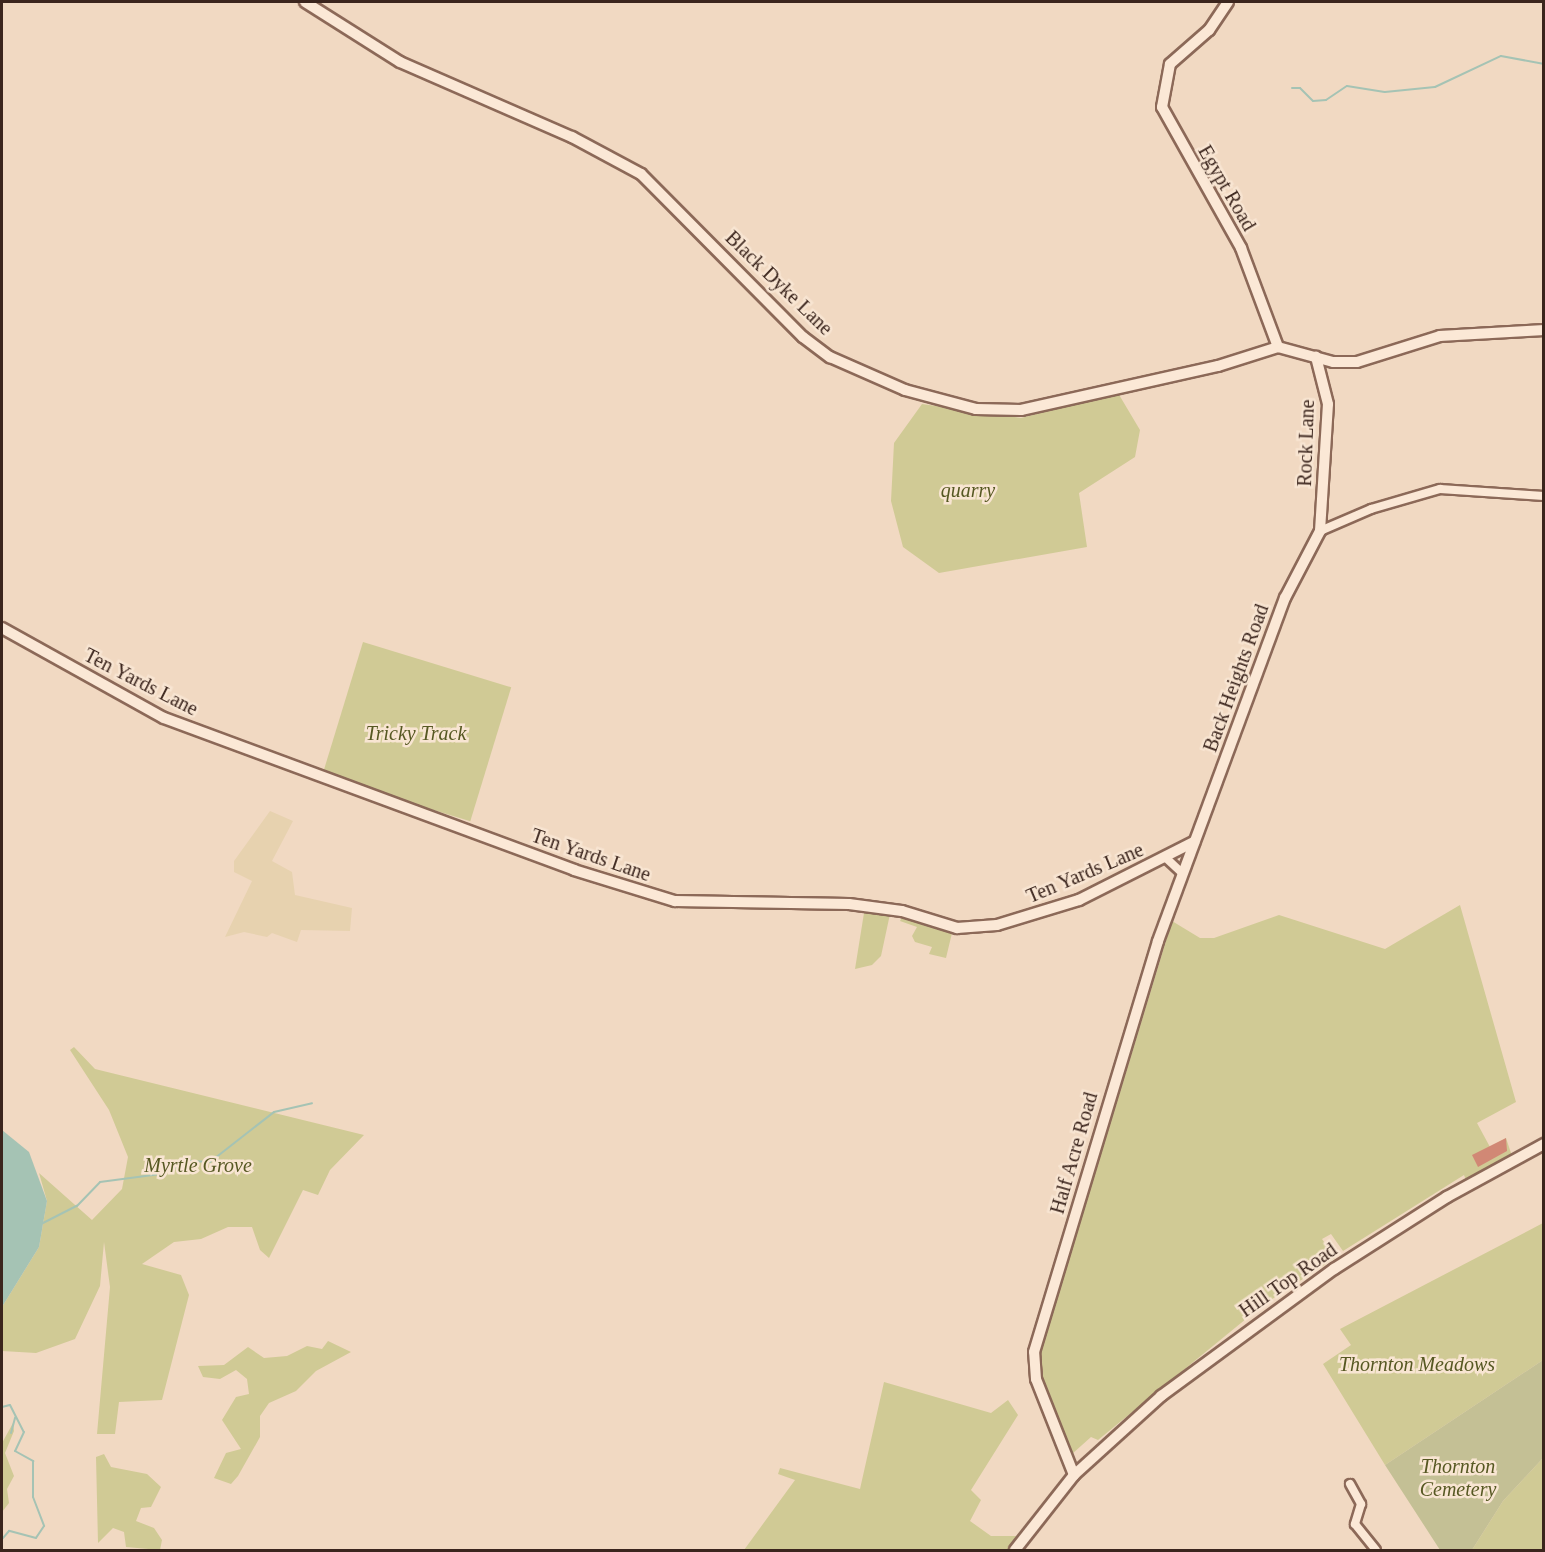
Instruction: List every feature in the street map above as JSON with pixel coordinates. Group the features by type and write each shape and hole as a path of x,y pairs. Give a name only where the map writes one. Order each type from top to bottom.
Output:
{"street":[{"name":"Black Dyke Lane","path":"305,2 400,62 572,137 641,174 803,336 830,357 905,390 976,409 1021,410 1218,366 1278,347"},
{"name":"Egypt Road","path":"1228,2 1209,30 1180,51 1164,78 1162,107 1241,248 1267,328 1278,347"},
{"path":"1278,347 1316,357 1357,362 1440,336 1544,330"},
{"name":"Rock Lane","path":"1316,357 1328,404 1320,531"},
{"path":"1320,531 1371,509 1440,489 1544,496"},
{"name":"Back Heights Road","path":"1194,842 1285,598 1320,531"},
{"name":"Ten Yards Lane","path":"2,628 164,718 654,896 699,903 878,906 939,924 974,928 1056,909 1166,858 1194,842"},
{"name":"Half Acre Road","path":"1074,1475 1036,1379 1034,1352 1142,990 1194,842"},
{"path":"1166,858 1183,874"},
{"name":"Hill Top Road","path":"1015,1551 1074,1475 1128,1423 1247,1330 1447,1197 1544,1144"},
{"path":"1350,1484 1361,1504 1355,1524 1376,1551"}],"shaded area":[{"path":"270,811 293,821 272,861 292,872 295,895 352,908 350,931 301,930 297,942 272,933 267,937 244,932 225,937 252,881 234,872 234,861"},
{"path":"2,1130 29,1152 47,1201 39,1247 2,1307"}],"green space":[{"name":"quarry","path":"1118,393 1140,430 1135,457 1079,493 1087,547 939,573 903,547 891,501 894,443 922,404 1021,418"},
{"name":"Tricky Track","path":"363,642 511,687 470,821 322,776"},
{"path":"1460,905 1516,1102 1477,1123 1490,1147 1506,1138 1512,1156 1466,1180 1464,1175 1343,1251 1331,1234 1322,1239 1335,1258 1263,1305 1098,1440 1091,1437 1072,1454 1043,1380 1040,1355 1172,921 1200,938 1214,938 1279,915 1385,949"},
{"path":"864,913 890,914 881,956 872,965 855,969"},
{"path":"903,915 952,933 946,958 929,954 932,947 915,942 912,936 917,927 900,921"},
{"name":"Myrtle Grove","path":"74,1047 95,1069 364,1135 330,1170 318,1195 303,1190 269,1258 260,1250 252,1227 228,1227 201,1239 174,1242 142,1264 181,1275 189,1295 162,1400 119,1402 115,1434 97,1434 110,1287 104,1242 100,1286 75,1339 36,1353 2,1351 2,1307 39,1247 47,1201 39,1173 92,1220 122,1189 128,1157 109,1110 70,1050"},
{"name":"Thornton Meadows","path":"1543,1223 1543,1360 1385,1465 1323,1364 1351,1345 1340,1329"},
{"path":"328,1341 351,1352 316,1371 296,1391 269,1403 260,1416 260,1437 238,1476 231,1484 214,1478 226,1453 241,1449 222,1420 236,1397 249,1394 247,1379 236,1370 220,1379 203,1377 198,1366 224,1365 248,1347 264,1358 287,1356 307,1346 322,1349"},
{"name":"Thornton Cemetery","path":"1543,1360 1543,1458 1503,1501 1472,1550 1440,1550 1385,1465"},
{"path":"884,1382 991,1413 1008,1400 1018,1415 971,1490 981,1500 970,1521 991,1536 1017,1536 1008,1550 744,1550 795,1480 778,1474 780,1468 860,1489"},
{"path":"13,1423 14,1431 5,1453 14,1476 7,1489 9,1503 2,1512 2,1443"},
{"path":"104,1454 111,1467 147,1474 161,1487 151,1507 141,1508 136,1521 154,1528 162,1540 160,1550 126,1547 124,1532 113,1528 98,1543 96,1457"},
{"path":"1543,1458 1543,1550 1472,1550 1503,1501"}],"building":[{"path":"1506,1138 1507,1151 1478,1167 1472,1155"}],"waterway":[{"path":"1292,88 1300,88 1313,101 1326,100 1347,86 1385,92 1435,87 1501,56 1544,64"},
{"path":"43,1223 77,1206 100,1182 160,1174 191,1161 210,1162 274,1112 312,1103"},
{"path":"2,1407 10,1405 24,1432 15,1451 33,1461 33,1497 44,1526 36,1538 9,1531 2,1539"},
{"path":"11,1433 15,1418"}]}
